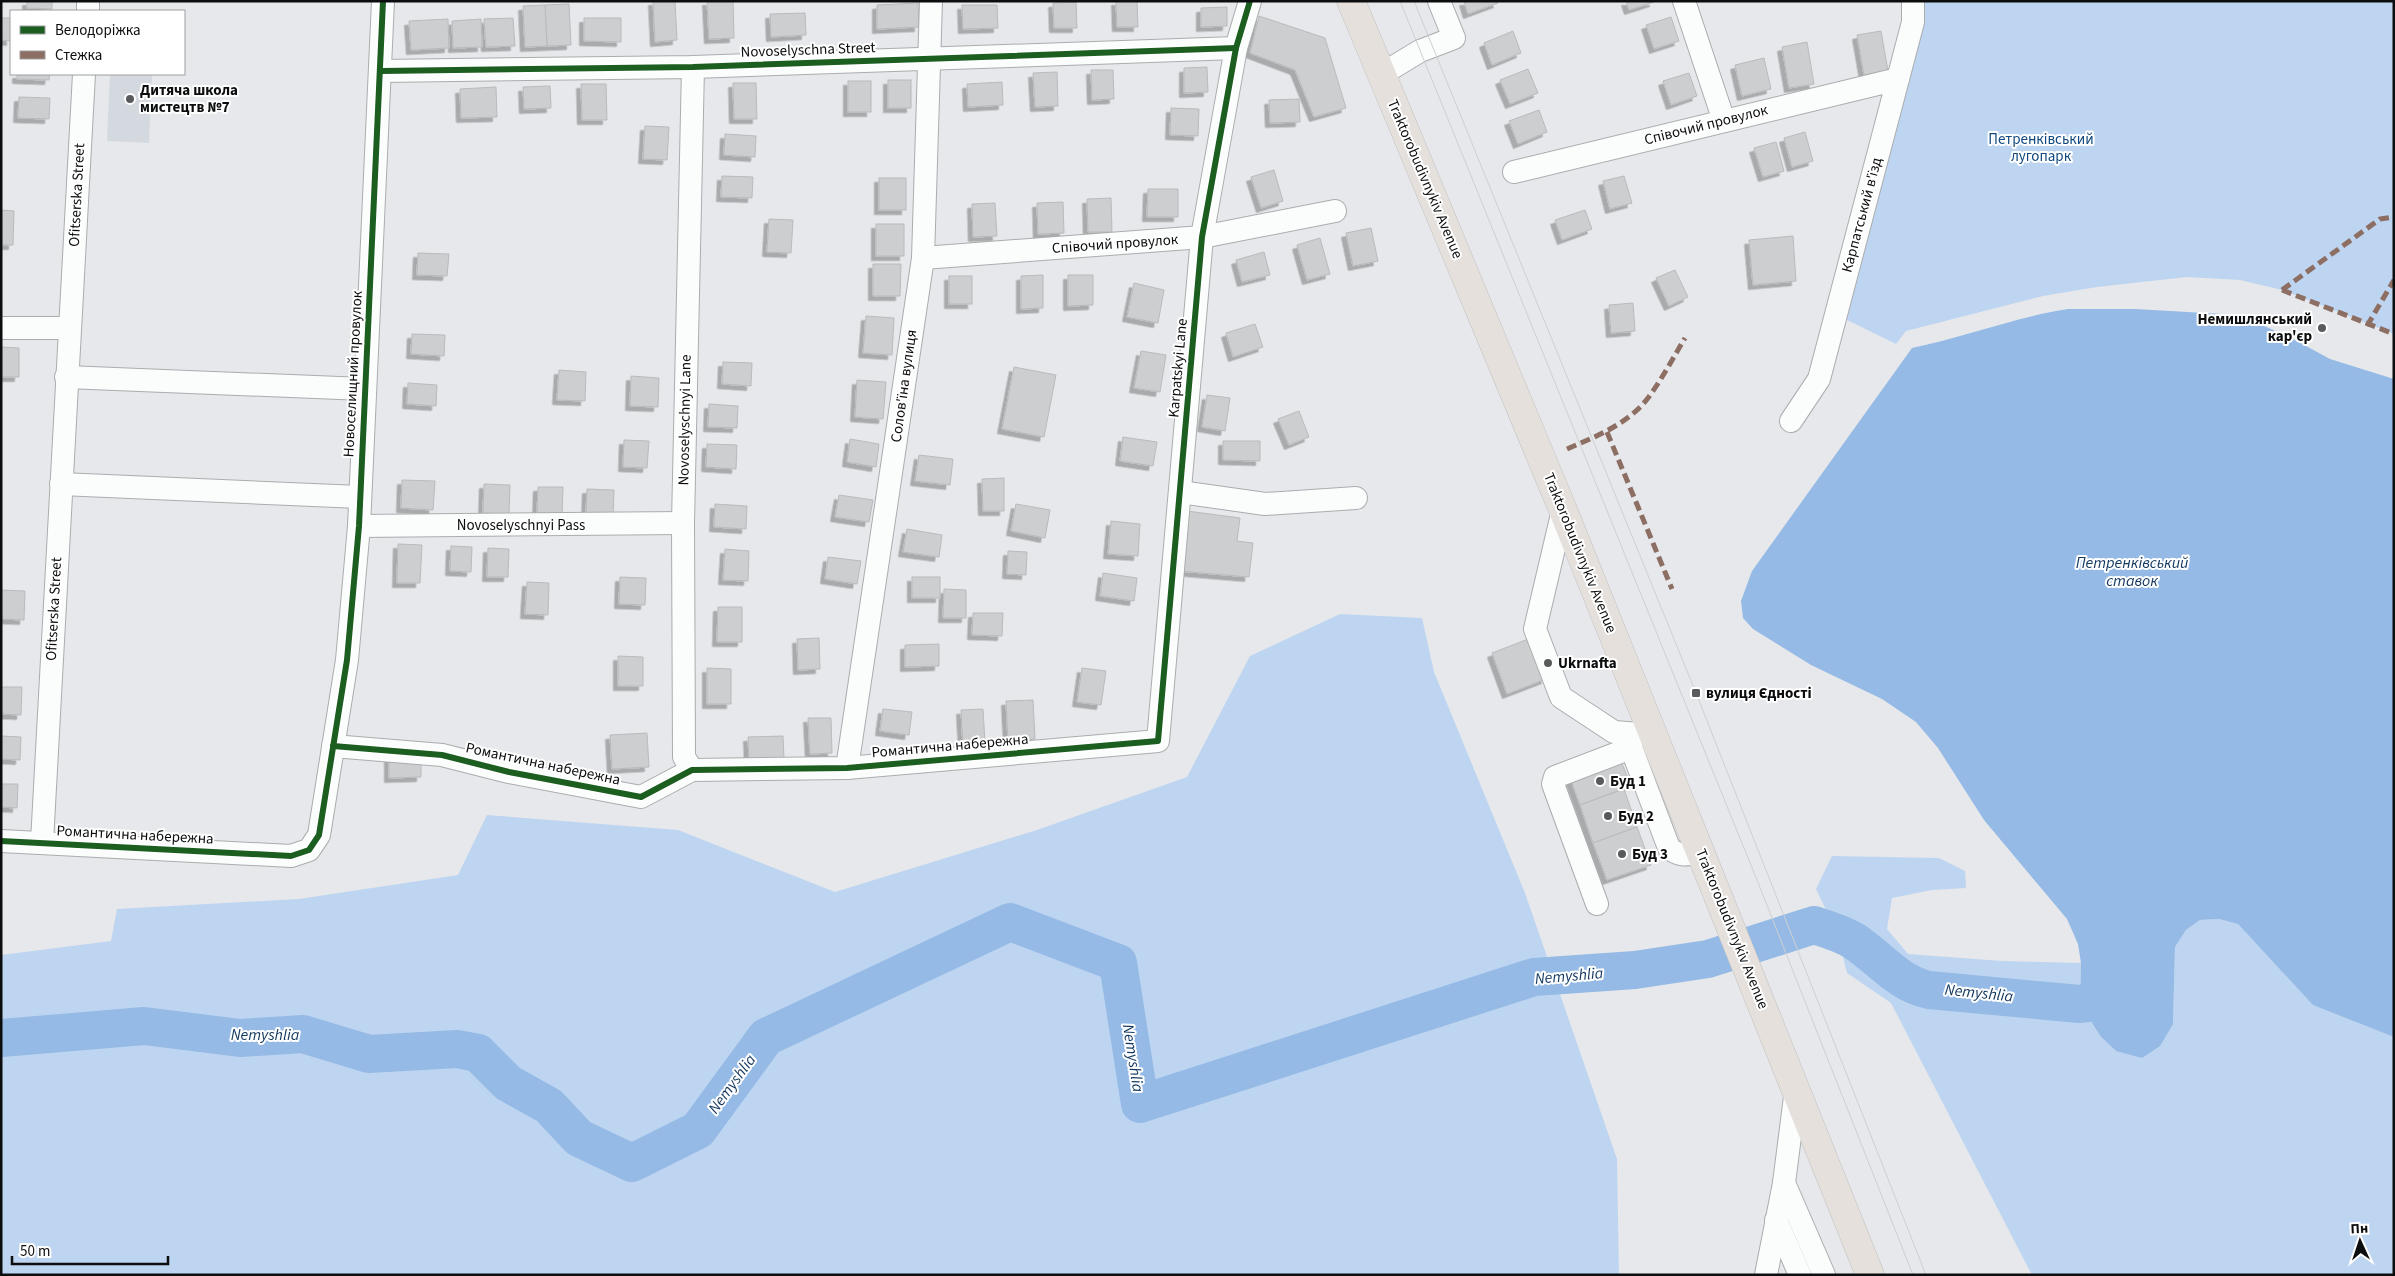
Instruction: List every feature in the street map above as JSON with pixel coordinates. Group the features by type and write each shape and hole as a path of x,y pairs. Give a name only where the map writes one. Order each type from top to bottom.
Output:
{"main road":[{"name":"Traktorobudivnykiv Avenue","path":"1351,1 1563,510 1636,739 1700,852 1870,1275"}],"street":[{"name":"Новоселищний провулок","path":"333,746 347,660 360,497 383,1"},
{"name":"Солов'їна вулиця","path":"847,768 923,258 931,1"},
{"name":"Karpatskyi Lane","path":"1158,741 1202,237 1236,48 1250,1"},
{"path":"1382,74 1420,52 1454,38 1439,1"},
{"path":"1684,1 1724,121"},
{"name":"Карпатський в'їзд","path":"1791,421 1819,379 1913,22 1913,1"},
{"name":"Novoselyschna Street","path":"381,70 693,67 1236,48"},
{"name":"Novoselyschnyi Lane","path":"692,770 684,757 683,523 693,67"},
{"name":"Ofitserska Street","path":"42,842 84,75"},
{"name":"Співочий провулок","path":"1514,172 1898,78"},
{"name":"Співочий провулок","path":"923,258 1202,237 1335,211"},
{"path":"1,328 70,328"},
{"path":"66,377 364,389"},
{"path":"61,484 360,497"},
{"path":"1180,492 1265,504 1356,498"},
{"path":"1563,510 1534,629 1561,697 1614,732 1636,739"},
{"name":"Novoselyschnyi Pass","path":"358,526 683,523"},
{"path":"1597,904 1553,784 1555,777 1636,739"},
{"name":"Романтична набережна","path":"1,841 290,856 309,850 319,835 333,746 442,755 509,772 641,797 692,770 847,768 1158,741"},
{"path":"1766,1275 1784,1183 1796,1088"},
{"path":"1784,1183 1824,1275"},
{"path":"1776,1220 1800,1275"},
{"path":"1772,1247 1782,1275"}],"shaded area":[{"name":"Дитяча школа мистецтв №7","path":"110,75 152,75 149,143 107,141"}],"green space":[{"name":"Петренківський лугопарк","path":"1919,1 2394,1 2394,334 2282,290 2240,280 2187,277 2097,287 2043,296 1906,331 1896,344 1845,319"},
{"path":"1340,614 1422,618 1434,672 1525,893 1617,1159 1619,1275 1,1275 1,955 111,941 117,909 299,899 458,875 487,815 678,830 835,892 1037,830 1187,777 1250,656"},
{"path":"1832,856 1939,858 1965,871 1966,888 1932,890 1892,898 1887,929 1908,954 2002,961 2081,963 2080,1004 2101,1037 2116,1051 2173,1024 2175,947 2186,930 2200,920 2219,919 2238,924 2313,1004 2394,1037 2394,1275 2032,1275 1891,1003 1847,973 1837,933 1816,889"}],"water":[{"name":"Петренківський ставок","path":"2068,309 2135,309 2240,315 2293,339 2330,359 2394,379 2394,1037 2313,1005 2238,924 2219,919 2200,920 2186,930 2175,947 2173,1024 2160,1046 2142,1058 2116,1051 2101,1037 2080,1004 2081,963 2078,944 2067,919 1984,820 1938,748 1916,722 1882,699 1811,665 1753,629 1743,618 1741,601 1752,571 1912,348 2029,317"}],"building":[{"path":"27,1 52,1 52,9 27,8"},
{"path":"653,1 675,1 677,40 655,42"},
{"path":"707,1 733,1 734,38 709,39"},
{"path":"1116,1 1137,1 1138,27 1117,27"},
{"path":"1464,1 1497,1 1498,3 1468,14"},
{"path":"1626,1 1654,1 1654,2 1629,10"},
{"path":"1076,2 1077,28 1054,28 1053,3"},
{"path":"918,3 919,27 877,29 877,5"},
{"path":"569,4 571,45 547,46 545,5"},
{"path":"545,5 547,46 525,47 523,6"},
{"path":"962,5 997,5 998,28 963,29"},
{"path":"1227,7 1227,26 1201,27 1201,8"},
{"path":"805,13 806,35 771,37 770,14"},
{"path":"1259,16 1325,38 1346,108 1314,117 1295,70 1250,53"},
{"path":"1671,17 1679,41 1654,49 1646,25"},
{"path":"1,18 10,18 10,41 1,40"},
{"path":"513,18 515,46 486,47 484,19"},
{"path":"584,18 621,18 621,42 584,41"},
{"path":"448,19 449,48 411,50 409,21"},
{"path":"481,19 482,47 453,48 452,21"},
{"path":"1513,31 1521,53 1492,65 1484,43"},
{"path":"1881,31 1888,71 1864,75 1857,35"},
{"path":"1807,42 1814,84 1789,88 1782,47"},
{"path":"1764,58 1771,89 1742,96 1735,65"},
{"path":"1207,67 1208,92 1184,93 1184,68"},
{"path":"1528,69 1538,93 1510,104 1500,80"},
{"path":"1091,70 1113,70 1114,99 1092,100"},
{"path":"1057,72 1058,106 1035,107 1033,73"},
{"path":"1689,73 1697,96 1671,105 1663,81"},
{"path":"17,75 50,75 49,80 17,79"},
{"path":"888,80 911,80 911,108 888,108"},
{"path":"848,81 871,81 871,112 848,112"},
{"path":"1002,82 1003,105 968,107 967,84"},
{"path":"733,83 756,83 757,119 734,119"},
{"path":"581,84 606,84 607,120 582,120"},
{"path":"550,86 551,108 524,109 523,87"},
{"path":"496,87 497,117 461,118 460,89"},
{"path":"19,97 50,98 49,119 18,118"},
{"path":"1299,99 1300,122 1270,123 1269,100"},
{"path":"1171,108 1199,109 1198,136 1170,135"},
{"path":"1539,110 1547,132 1518,144 1509,121"},
{"path":"645,126 669,127 667,160 643,159"},
{"path":"1805,132 1813,161 1792,167 1784,138"},
{"path":"725,134 756,136 755,157 724,155"},
{"path":"1776,142 1784,171 1763,177 1754,148"},
{"path":"1274,170 1283,201 1261,208 1251,177"},
{"path":"722,176 753,177 752,198 721,197"},
{"path":"1624,176 1632,203 1610,209 1603,181"},
{"path":"879,178 906,178 906,210 879,210"},
{"path":"1148,189 1178,189 1178,217 1147,217"},
{"path":"1111,198 1112,232 1088,232 1087,199"},
{"path":"1063,202 1064,233 1038,234 1037,203"},
{"path":"995,203 997,236 973,237 972,204"},
{"path":"1,210 14,211 13,245 1,245"},
{"path":"1585,210 1592,229 1562,240 1555,220"},
{"path":"769,219 793,220 791,253 767,252"},
{"path":"876,224 904,224 904,256 876,256"},
{"path":"1371,228 1378,261 1353,266 1346,233"},
{"path":"1793,236 1796,281 1753,285 1749,240"},
{"path":"1320,238 1330,274 1307,280 1297,245"},
{"path":"1264,252 1270,275 1242,282 1236,260"},
{"path":"418,253 449,254 447,276 417,275"},
{"path":"873,264 901,264 900,296 873,296"},
{"path":"1675,270 1688,297 1669,306 1656,278"},
{"path":"1043,275 1043,308 1021,309 1021,276"},
{"path":"1068,275 1093,275 1093,305 1068,306"},
{"path":"949,276 972,276 972,304 949,304"},
{"path":"1134,283 1164,290 1158,323 1127,317"},
{"path":"1633,303 1635,331 1611,333 1609,305"},
{"path":"866,316 894,318 892,355 863,353"},
{"path":"1255,324 1263,347 1233,357 1226,333"},
{"path":"412,334 445,335 444,356 411,354"},
{"path":"1,347 19,348 19,377 1,377"},
{"path":"1141,351 1166,355 1160,392 1134,388"},
{"path":"723,362 752,363 751,386 722,384"},
{"path":"1014,367 1056,375 1044,437 1002,429"},
{"path":"559,370 586,372 585,401 557,400"},
{"path":"631,376 659,378 658,407 630,406"},
{"path":"857,380 886,382 883,419 855,417"},
{"path":"408,383 437,385 436,406 407,404"},
{"path":"1207,395 1230,398 1225,431 1202,427"},
{"path":"709,404 738,406 737,428 708,427"},
{"path":"1299,411 1309,437 1289,445 1278,419"},
{"path":"1123,437 1157,442 1153,466 1120,461"},
{"path":"850,439 879,444 876,467 847,462"},
{"path":"624,440 649,441 647,468 623,467"},
{"path":"1223,441 1260,441 1260,461 1223,460"},
{"path":"707,444 737,445 736,469 706,467"},
{"path":"919,455 953,459 950,485 915,481"},
{"path":"1004,478 1004,511 983,511 982,479"},
{"path":"402,480 435,481 433,510 401,508"},
{"path":"484,484 510,485 509,514 483,513"},
{"path":"538,487 563,487 562,515 537,515"},
{"path":"587,489 614,490 613,517 586,516"},
{"path":"839,495 873,500 869,522 835,517"},
{"path":"715,504 747,506 746,529 714,527"},
{"path":"1016,504 1050,510 1045,538 1011,531"},
{"path":"1187,511 1240,518 1237,541 1253,543 1249,577 1179,571"},
{"path":"1111,521 1140,524 1138,556 1108,554"},
{"path":"907,529 942,535 939,557 903,552"},
{"path":"398,544 422,545 420,583 397,583"},
{"path":"451,546 472,547 471,572 450,571"},
{"path":"488,548 509,549 508,577 487,577"},
{"path":"725,549 749,551 748,581 723,580"},
{"path":"1008,551 1027,552 1026,575 1007,574"},
{"path":"828,557 861,561 857,584 825,579"},
{"path":"1103,573 1137,578 1134,601 1100,596"},
{"path":"620,577 646,578 645,605 619,604"},
{"path":"912,577 940,577 940,598 912,598"},
{"path":"527,582 549,583 548,615 525,614"},
{"path":"944,589 966,590 966,618 943,618"},
{"path":"1,590 25,591 24,620 1,619"},
{"path":"718,607 742,607 742,642 717,642"},
{"path":"973,613 1003,613 1002,636 972,635"},
{"path":"819,638 820,669 798,670 797,639"},
{"path":"1531,638 1546,679 1507,694 1492,653"},
{"path":"939,644 939,666 905,667 905,645"},
{"path":"618,656 643,657 643,686 618,686"},
{"path":"707,668 731,669 731,704 707,704"},
{"path":"1082,668 1106,671 1101,705 1077,702"},
{"path":"1,687 22,687 21,715 1,714"},
{"path":"1033,700 1035,739 1008,741 1006,701"},
{"path":"883,709 912,712 909,735 880,731"},
{"path":"983,709 985,743 963,745 961,710"},
{"path":"808,718 831,718 832,753 810,754"},
{"path":"647,733 649,767 612,769 610,735"},
{"path":"1,736 21,737 20,760 1,759"},
{"path":"783,736 784,759 749,760 748,737"},
{"path":"421,754 421,777 389,778 389,755"},
{"name":"Буд 1","path":"1619,756 1631,786 1580,805 1569,775"},
{"path":"1,784 18,784 17,808 1,807"},
{"name":"Буд 2","path":"1624,789 1637,827 1593,843 1580,805"},
{"name":"Буд 3","path":"1637,827 1651,865 1607,880 1593,843"}],"waterway":[{"name":"Nemyshlia","path":"1,1038 144,1026 240,1038 303,1034 369,1054 457,1049 478,1053 508,1083 549,1106 579,1138 632,1163 698,1130 766,1037 1010,922 1118,963 1140,1104 1534,977 1635,970 1708,959 1814,925 1849,938 1907,982 1929,990 2080,1004 2105,1000 2115,994 2124,984"}],"tram line":[{"path":"1400,1 1759,885 1913,1275"},
{"path":"1414,1 1696,693 1926,1275"}],"marked path":[{"path":"2282,290 2380,219 2394,217"},
{"path":"2367,326 2394,280"},
{"path":"2282,290 2394,334"},
{"path":"1567,449 1611,428 1640,407 1658,383 1685,338"},
{"path":"1607,432 1672,589"}],"cycle path":[{"path":"1,841 291,856 309,850 319,835 347,660 359,526 383,1"},
{"path":"333,746 442,755 509,772 641,797 692,770 847,768 1158,741 1202,237 1236,48 1250,1"},
{"path":"381,71 693,67 1236,48"}],"place":[{"name":"Дитяча школа мистецтв №7","path":"130,99"},
{"name":"Немишлянський кар'єр","path":"2322,328"},
{"name":"Ukrnafta","path":"1548,663"},
{"name":"вулиця Єдності","path":"1696,693"},
{"name":"Буд 1","path":"1600,781"},
{"name":"Буд 2","path":"1608,816"},
{"name":"Буд 3","path":"1622,854"}]}
